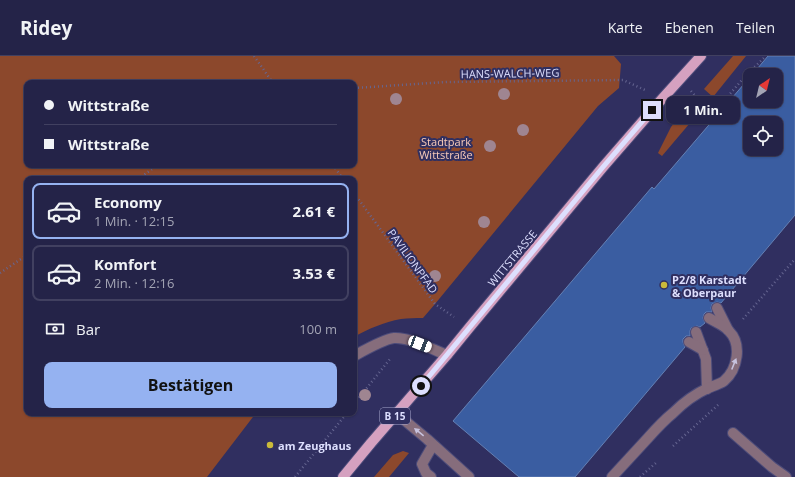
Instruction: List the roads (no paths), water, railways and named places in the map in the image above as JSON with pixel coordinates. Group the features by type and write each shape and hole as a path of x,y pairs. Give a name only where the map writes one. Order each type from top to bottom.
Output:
{"main road":[{"name":"WITTSTRASSE","path":"343,477 447,355 603,167 701,56"}],"lane":[{"path":"612,477 672,413 686,401 724,381 729,375 736,362 737,348 735,341 717,308"},
{"path":"709,318 730,332"},
{"path":"696,332 706,359 707,389"},
{"path":"357,354 372,346 393,338 406,339 447,355"},
{"path":"689,342 703,350"},
{"path":"397,414 469,477"},
{"path":"733,433 772,467 786,477"},
{"path":"431,477 426,473 422,464 433,445"}],"place":[{"name":"P2/8 Karstadt & Oberpaur","path":"664,285"},
{"name":"am Zeughaus","path":"270,445"}],"park label":[{"name":"Stadtpark Wittstraße","path":"446,147"}]}
